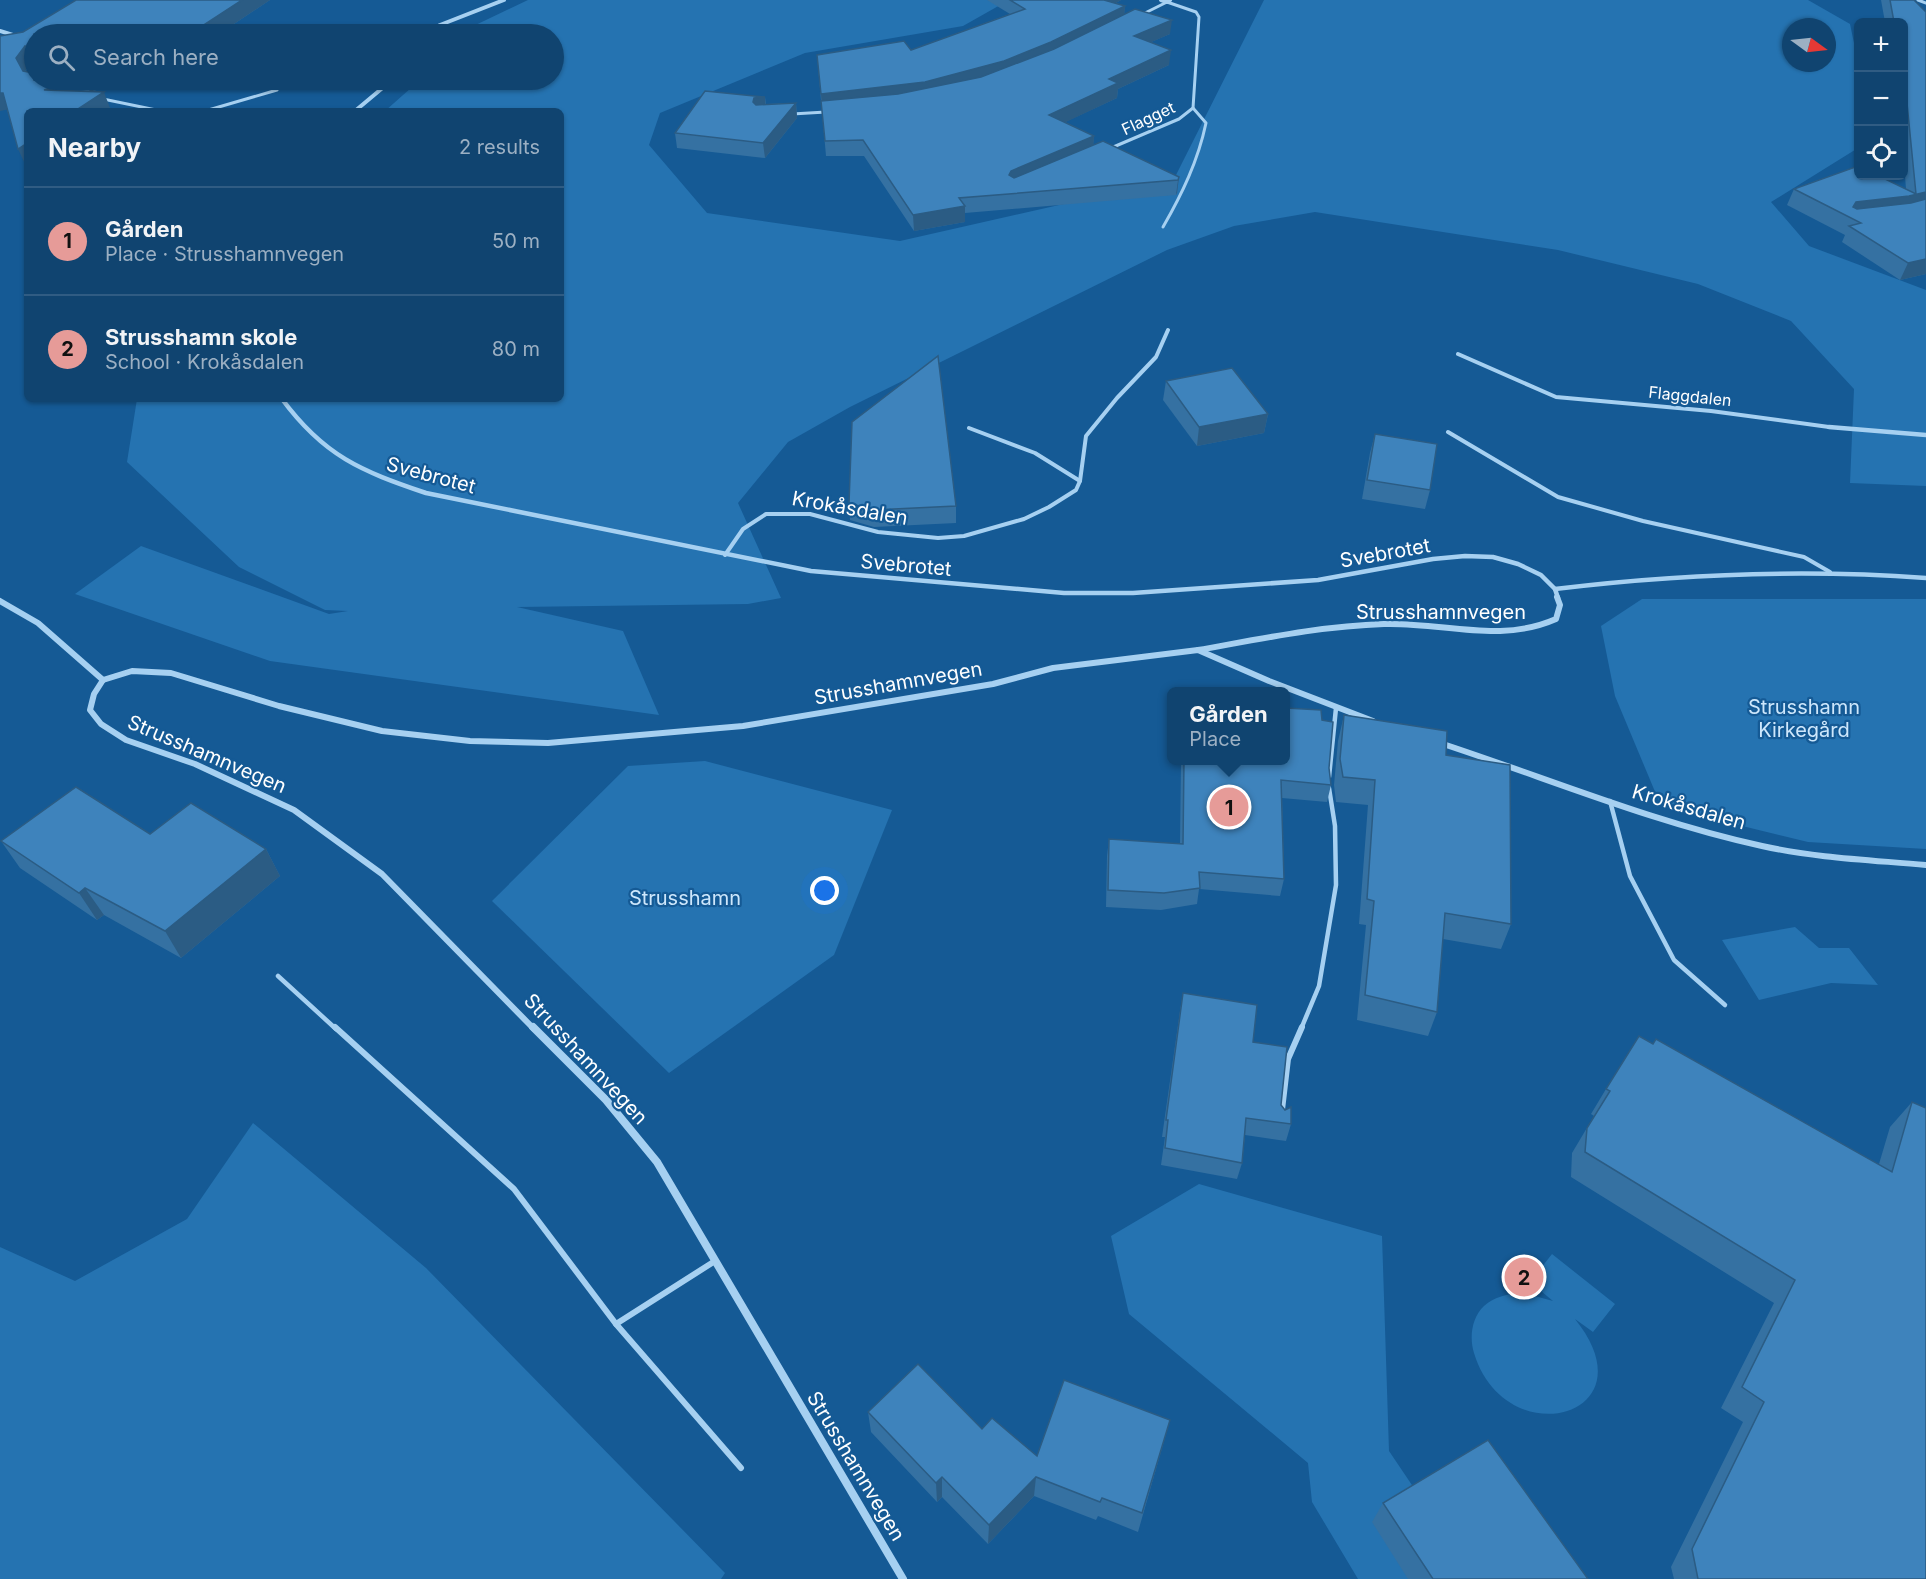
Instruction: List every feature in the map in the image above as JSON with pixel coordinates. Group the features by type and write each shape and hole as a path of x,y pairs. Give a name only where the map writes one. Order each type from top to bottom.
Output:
{"street":[{"path":"443,24 504,0"},
{"name":"Flagget","path":"1161,0 1168,1"},
{"path":"0,31 24,38"},
{"path":"359,108 380,90"},
{"name":"Svebrotet","path":"284,402 309,435 341,459 381,478 426,493 725,555 821,572 988,588 1133,593 1318,580 1433,559 1465,556 1493,557 1518,564 1541,575 1555,589"},
{"name":"Flaggdalen","path":"1829,427 1926,435"},
{"path":"1555,589 1672,576 1830,572 1926,578"},
{"name":"Strusshamnvegen","path":"903,1579 657,1162 606,1100 382,874 294,810 195,764 126,740 101,724 90,710 94,694 103,680 132,671 171,673 279,706 382,731 470,741 548,743 608,740 742,726 993,684 1053,668 1198,650 1296,633 1364,625 1434,625 1522,633 1556,619 1560,605 1555,589"},
{"path":"0,601 38,623 103,680"},
{"name":"Strusshamnvegen","path":"1198,650 1286,687"},
{"name":"Strusshamnvegen","path":"1290,689 1380,723"},
{"path":"1434,741 1610,801"},
{"name":"Krokåsdalen","path":"1610,801 1639,812 1763,846 1842,858 1926,864"}],"lane":[{"path":"1918,0 1926,3"},
{"path":"1136,18 1168,1"},
{"name":"Flagget","path":"1163,227 1187,184 1202,150 1206,123 1193,108 1199,18 1196,12 1168,1"},
{"path":"215,108 277,90"},
{"path":"94,98 146,108"},
{"name":"Flagget","path":"1104,151 1179,119 1193,108"},
{"path":"789,114 831,112"},
{"path":"969,428 1035,453 1080,481 1086,436 1117,398 1156,357 1168,330"},
{"name":"Flaggdalen","path":"1458,354 1556,397 1711,411 1829,427"},
{"path":"1448,432 1504,468 1558,497 1643,521 1804,557 1830,572"},
{"name":"Krokåsdalen","path":"725,555 743,529 766,514 810,514 896,535 938,538 964,536 1024,519 1076,490 1080,481"},
{"path":"1281,1122 1288,1059 1319,986 1336,885 1335,826 1329,785 1336,708"},
{"name":"Krokåsdalen","path":"1610,801 1630,876 1674,960 1725,1005"},
{"path":"278,976 514,1189 616,1324 741,1468"},
{"path":"616,1324 715,1261"}],"green space":[{"path":"528,0 1009,0 963,26 805,53 660,113 649,145 707,213 900,241 1174,179 1264,0 1808,0 1850,24 1854,43 1854,150 1771,202 1809,246 1926,290 1926,486 1850,483 1854,389 1791,321 1698,284 1558,250 1315,212 1234,226 1167,250 850,407 788,442 738,503 781,598 748,604 517,607 623,631 659,715 270,661 75,594 141,546 329,614 348,611 325,610 239,567 127,462 137,402 564,402 564,108 388,108 409,90 564,90 564,24 478,24"},
{"name":"Strusshamn Kirkegård","path":"1642,599 1926,599 1926,849 1808,842 1661,806 1615,696 1601,626"},
{"name":"Strusshamn","path":"705,761 892,810 834,955 669,1073 492,901 628,766"},
{"path":"1795,927 1819,948 1849,948 1878,985 1831,983 1759,1000 1722,940"},
{"path":"253,1123 426,1268 725,1573 721,1579 0,1579 0,1247 75,1281 187,1219"},
{"path":"1199,1184 1382,1236 1389,1451 1418,1494 1408,1579 1358,1579 1312,1502 1308,1463 1129,1314 1111,1236"},
{"path":"1552,1254 1615,1304 1593,1332 1575,1319 1595,1353 1597,1380 1586,1400 1566,1411 1540,1413 1514,1405 1490,1385 1474,1353 1472,1334 1474,1321 1484,1306 1492,1300 1518,1294 1553,1301 1530,1282"}],"building":[{"path":"76,0 242,0 205,24 36,24"},
{"path":"1010,0 1104,0 1125,6 1051,42 1004,61 925,82 821,94 817,55 904,41 911,50 1025,9"},
{"path":"1890,0 1914,0 1926,12 1926,192 1909,196 1856,202 1853,207 1857,209 1911,203 1926,199 1926,259 1908,263 1849,226 1861,223 1794,189 1854,167 1854,180 1887,180 1916,194 1908,113 1908,18 1893,18"},
{"path":"1135,9 1172,20 1134,36 1171,50 1109,79 1118,83 1049,115 1094,136 1011,171 1009,175 1014,178 1103,141 1179,177 1178,180 959,198 965,206 913,215 863,140 825,141 821,101 898,94 981,77 1054,49"},
{"path":"23,32 24,47 16,58 24,71 24,90 104,92 80,108 24,108 24,145 18,149 3,93 0,93 0,36"},
{"path":"705,91 765,97 754,98 753,102 756,105 796,103 763,143 675,133"},
{"path":"938,356 956,506 873,510 849,503 852,422"},
{"path":"1232,368 1268,414 1199,427 1166,381"},
{"path":"1375,434 1437,444 1430,490 1367,480"},
{"path":"1290,708 1321,710 1322,720 1333,722 1329,768 1331,785 1281,780 1284,879 1199,872 1200,888 1164,893 1108,890 1109,839 1183,844 1184,765 1290,765"},
{"path":"1344,715 1447,731 1446,755 1510,765 1511,924 1445,913 1437,1012 1365,995 1374,901 1367,899 1375,780 1343,777 1340,759"},
{"path":"76,787 150,834 191,803 266,849 165,931 85,888 79,893 1,841"},
{"path":"1183,993 1257,1005 1253,1042 1287,1047 1281,1105 1285,1110 1291,1107 1291,1124 1246,1118 1242,1163 1165,1148 1168,1120 1166,1120"},
{"path":"1639,1036 1653,1044 1656,1039 1892,1172 1912,1102 1926,1108 1926,1579 1698,1579 1692,1549 1764,1402 1742,1387 1795,1280 1585,1152 1587,1128 1610,1091 1606,1089"},
{"path":"918,1364 982,1429 992,1418 1037,1456 1064,1380 1170,1420 1142,1513 1102,1498 1100,1502 1036,1477 989,1525 942,1477 936,1483 868,1412"},
{"path":"1488,1440 1588,1579 1433,1579 1383,1503"}],"place":[{"name":"Gården","path":"1229,807"},
{"name":"Strusshamn skole","path":"1524,1277"}]}
